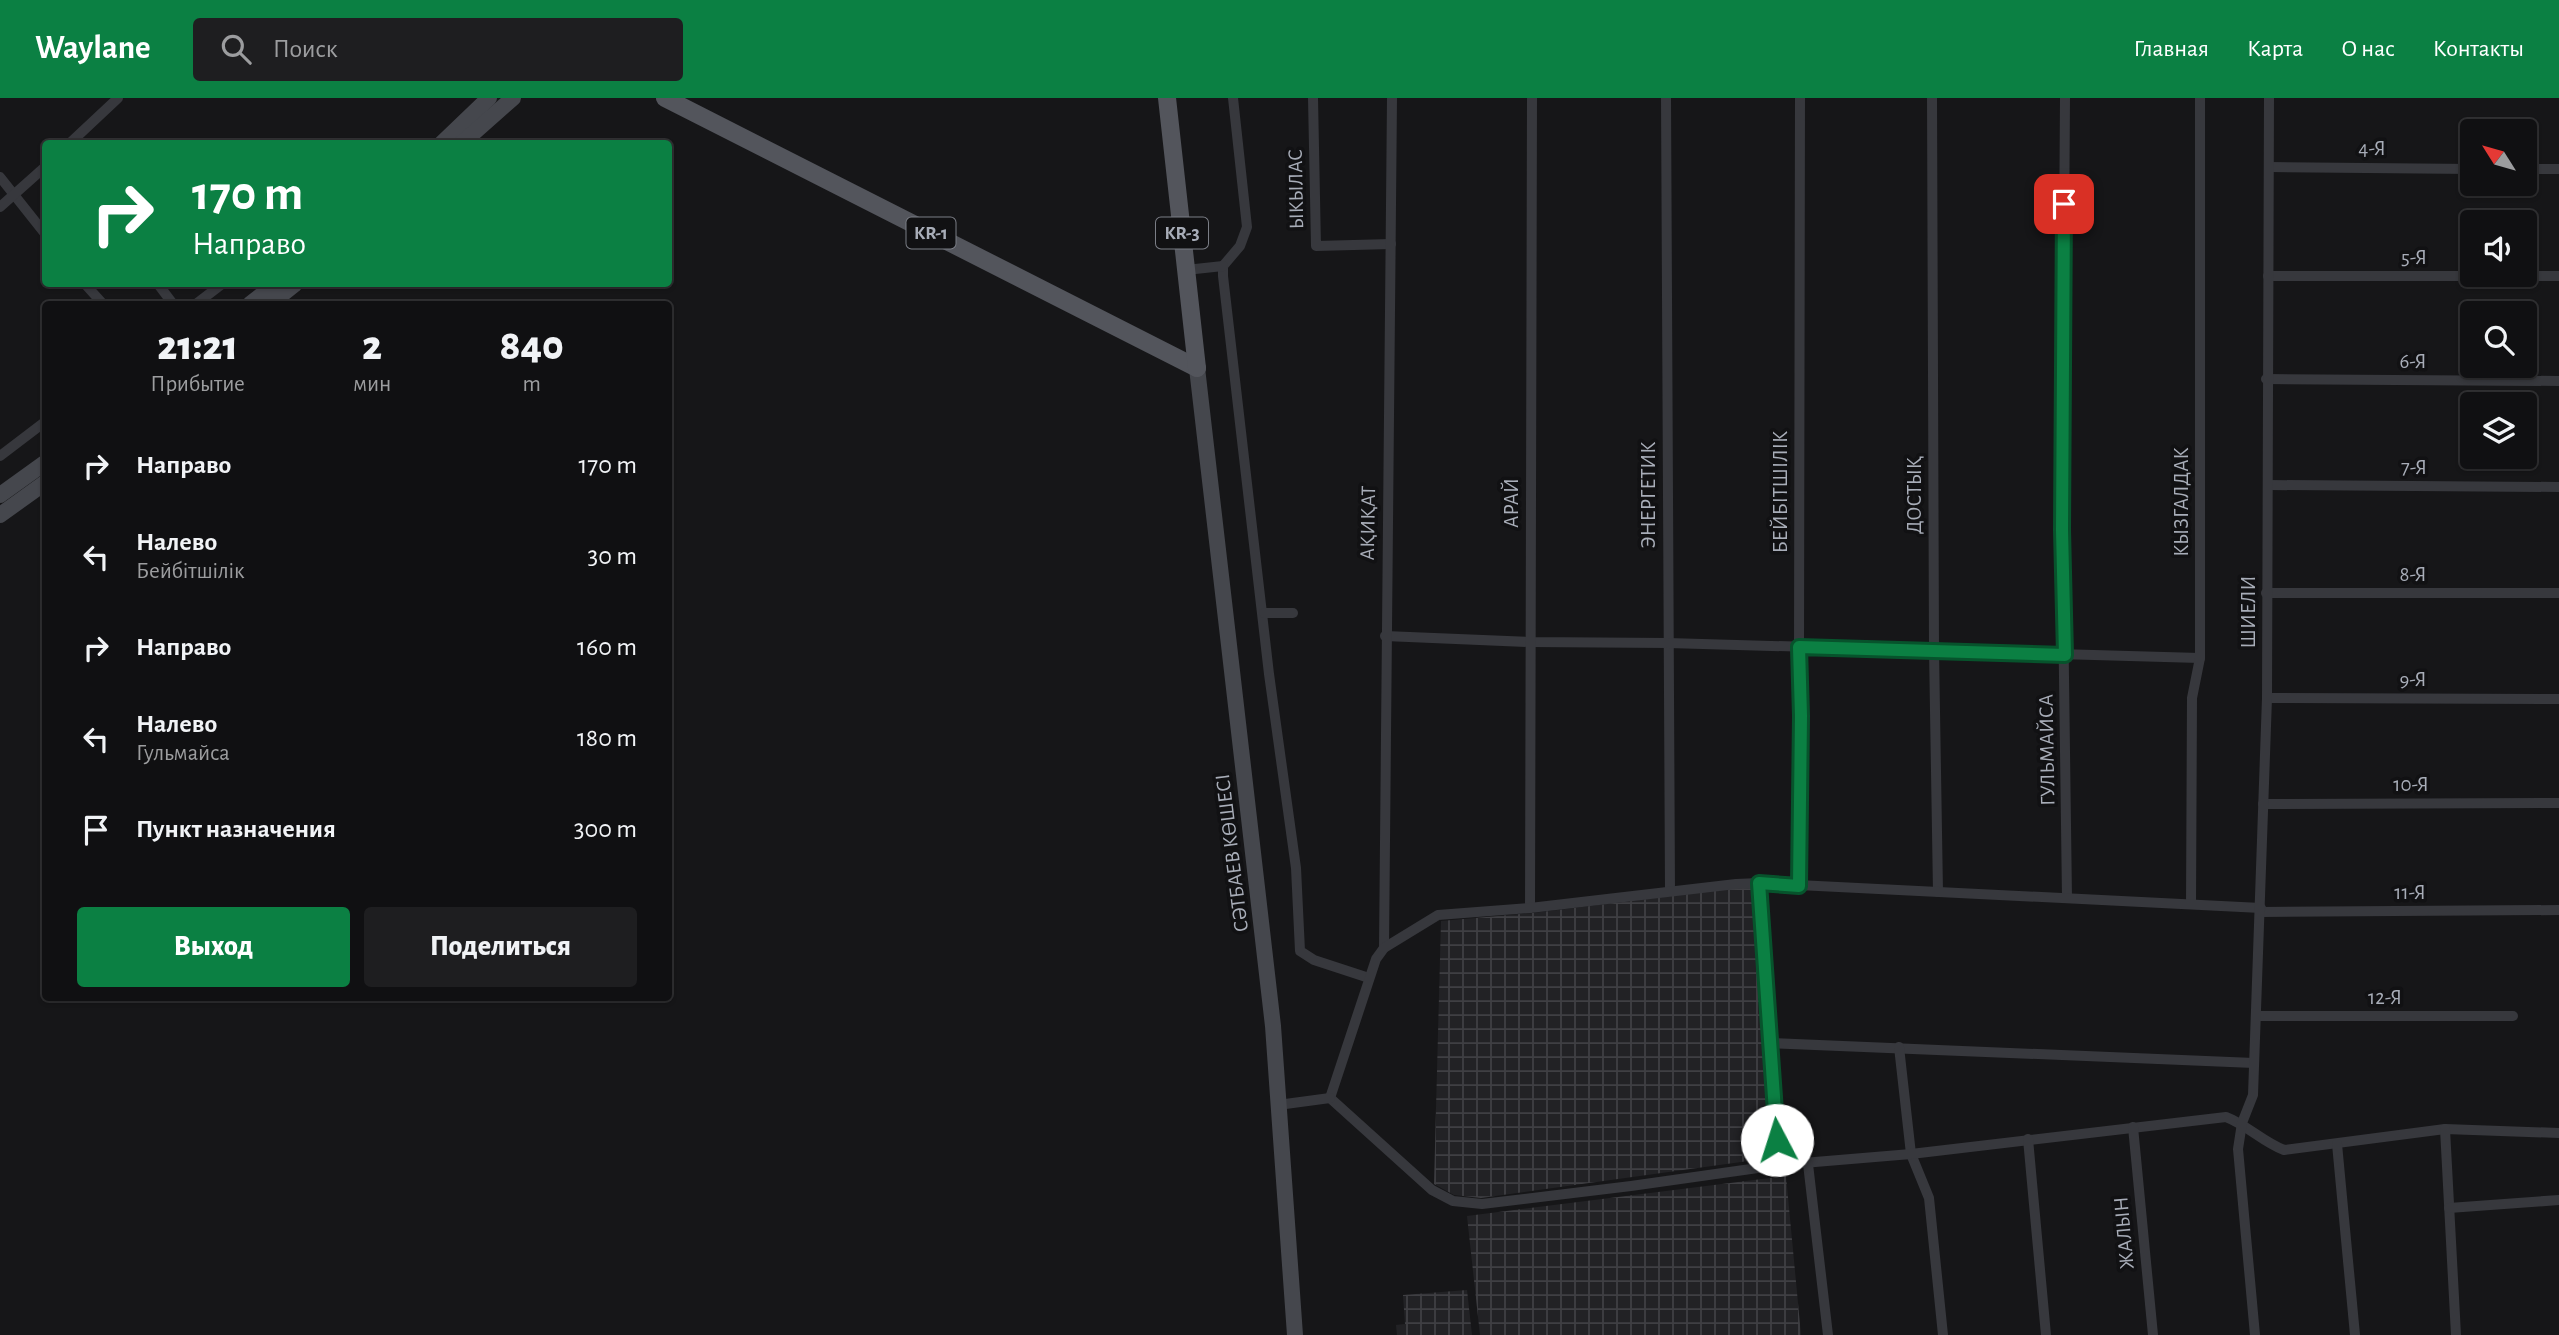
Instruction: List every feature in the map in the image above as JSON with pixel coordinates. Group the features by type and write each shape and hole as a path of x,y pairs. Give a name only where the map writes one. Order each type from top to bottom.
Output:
{"main road":[{"path":"445,140 489,98"},
{"path":"466,140 513,98"},
{"name":"KR-1","path":"665,98 1197,368"},
{"name":"KR-3","path":"1167,98 1197,368"},
{"path":"254,301 272,287"},
{"path":"274,301 291,287"},
{"name":"СӘТБАЕВ КӨШЕСІ","path":"1197,368 1273,1026 1295,1335"},
{"path":"0,495 42,465"},
{"path":"0,516 42,485"}],"street":[{"path":"73,140 118,98"},
{"path":"1186,270 1223,266 1240,246 1247,227 1233,98"},
{"name":"ЫКЫЛАС","path":"1314,98 1316,246 1391,244"},
{"name":"АҚИҚАТ","path":"1384,948 1392,98"},
{"name":"АРАЙ","path":"1530,908 1532,98"},
{"name":"ЭНЕРГЕТИК","path":"1666,98 1670,891"},
{"name":"БЕЙБІТШІЛІК","path":"1799,886 1800,98"},
{"name":"ДОСТЫҚ","path":"1932,98 1934,650 1938,892"},
{"name":"ГУЛЬМАЙСА","path":"2065,98 2062,530 2067,898"},
{"name":"КЫЗГАЛДАК","path":"2191,904 2192,698 2200,658 2200,98"},
{"name":"ШИЕЛИ","path":"2255,1335 2238,1149 2242,1123 2253,1095 2261,910 2267,698 2269,98"},
{"name":"4-Я","path":"2270,167 2460,169"},
{"path":"2538,169 2559,169"},
{"path":"0,207 42,170"},
{"path":"0,177 42,230"},
{"path":"1223,266 1269,674 1296,868 1300,951 1314,960 1369,978"},
{"name":"5-Я","path":"2268,276 2559,276"},
{"path":"88,287 100,301"},
{"path":"200,301 218,287"},
{"name":"6-Я","path":"2266,379 2559,381"},
{"path":"0,456 42,424"},
{"name":"7-Я","path":"2269,485 2559,487"},
{"name":"8-Я","path":"2266,593 2559,593"},
{"path":"1264,613 1293,613"},
{"path":"1385,636 1529,642 1668,643 2200,658"},
{"name":"9-Я","path":"2267,698 2559,699"},
{"name":"10-Я","path":"2263,804 2559,803"},
{"path":"1759,883 1779,1165"},
{"name":"11-Я","path":"1384,948 1437,915 1530,908 1759,883 2191,904 2261,910 2559,910"},
{"path":"1330,1098 1369,978 1376,959 1384,948"},
{"name":"12-Я","path":"2256,1016 2513,1016"},
{"path":"1769,1042 2254,1063"},
{"path":"1899,1047 1911,1154 1929,1198 1943,1335"},
{"path":"1278,1105 1330,1098 1432,1190 1452,1201 1482,1204 1779,1165 1911,1154 2226,1116 2242,1123 2272,1146 2284,1150 2445,1129 2559,1133"},
{"name":"ЖАЛЫН","path":"2133,1128 2152,1335"},
{"path":"2445,1129 2456,1335"},
{"path":"2028,1139 2046,1335"},
{"path":"2337,1144 2355,1335"},
{"path":"1808,1164 1828,1335"},
{"path":"2449,1208 2559,1200"}],"shaded area":[{"path":"1737,888 1758,888 1777,1157 1481,1198 1454,1195 1434,1184 1441,921 1533,913"},
{"path":"1786,1176 1801,1335 1480,1335 1467,1216"},
{"path":"1467,1290 1472,1335 1397,1335 1396,1325 1405,1324 1403,1295"}],"route":[{"path":"1777,1140 1759,883 1799,886 1799,647 2065,655 2062,530 2064,204"}]}
